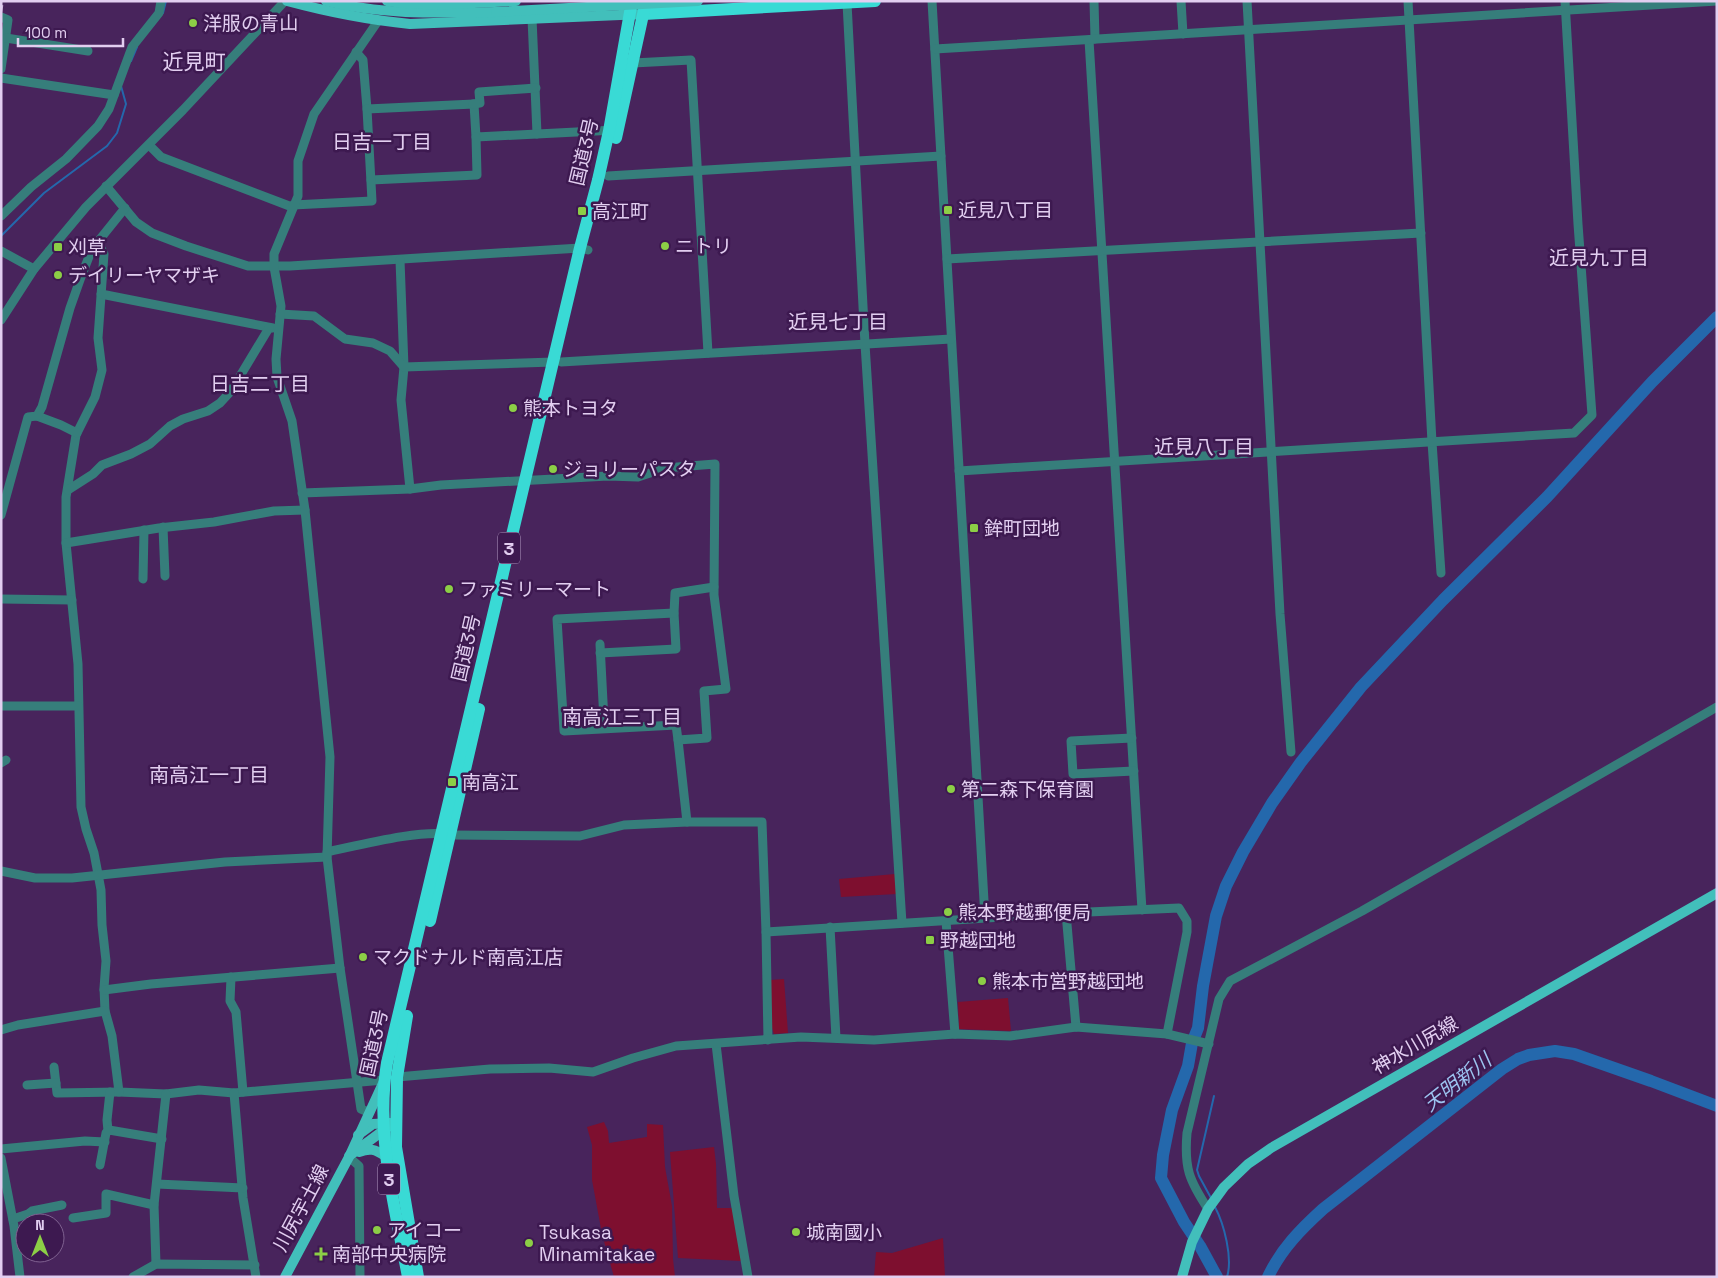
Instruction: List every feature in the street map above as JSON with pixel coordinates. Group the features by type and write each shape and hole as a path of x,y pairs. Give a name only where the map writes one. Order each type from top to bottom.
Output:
{"highway":[{"name":"国道3号","path":"584,249 608,176 632,1"},
{"path":"645,8 876,1"},
{"name":"国道3号","path":"408,1277 385,1156 390,1126 390,1079 405,1028 446,834 488,670 598,180 633,63 645,8"},
{"name":"国道3号","path":"390,1126 396,1147 418,1277"}],"main road":[{"path":"286,1 329,12 378,21 410,24 629,14 645,8"},
{"path":"326,1 396,12 428,14 496,7 516,1"},
{"path":"387,1 412,4 496,7 698,1"},
{"name":"神水川尻線","path":"1182,1277 1187,1257 1206,1212 1224,1187 1238,1173 1271,1148 1717,893"},
{"name":"川尻宇土線","path":"286,1277 349,1157 368,1112 390,1079"},
{"path":"358,1136 372,1124 390,1126"},
{"name":"川尻宇土線","path":"349,1157 390,1126"},
{"name":"川尻宇土線","path":"349,1157 366,1149 376,1150 385,1156"}],"street":[{"path":"1,216 31,187 66,159 104,117 132,47 159,13 161,1"},
{"path":"1,320 34,270 61,236 106,186 149,145 286,1"},
{"path":"932,1 985,918"},
{"path":"1094,1 1092,40 1103,251 1142,910"},
{"path":"1181,1 1183,34"},
{"path":"1247,1 1280,614 1291,752"},
{"path":"1408,1 1441,573"},
{"path":"935,49 1409,20 1566,6 1717,1"},
{"path":"847,3 865,344 902,923"},
{"path":"959,471 1574,433 1592,415 1566,6"},
{"path":"1,17 8,20 1,70"},
{"path":"532,18 537,134"},
{"path":"68,490 93,474 102,465 131,454 150,444 170,426 183,418 208,410 220,403 274,328 281,306 274,267 274,254 298,196 298,161 300,151 314,114 378,21"},
{"path":"6,38 88,51"},
{"path":"149,145 161,157 293,206 372,201 363,60 356,52"},
{"path":"633,63 691,60 708,353"},
{"path":"1,78 114,96"},
{"path":"367,109 473,104 480,103 480,92 536,88"},
{"path":"371,180 477,175 473,104"},
{"path":"476,137 614,130"},
{"path":"608,176 941,156"},
{"path":"106,186 136,222 152,233 248,266 274,267 584,249"},
{"path":"37,416 42,407 70,308 92,249 125,208"},
{"path":"947,259 1421,233"},
{"path":"98,243 104,254 98,338 102,370 95,397 77,433 66,497 66,543 78,664 81,807 101,890 106,961 105,1011 112,1036 114,1092 107,1120 108,1131 100,1165"},
{"path":"1,251 34,270"},
{"path":"400,260 404,367 401,400 410,489"},
{"path":"101,294 274,328"},
{"path":"280,314 314,316 345,339 373,343 390,351 404,367"},
{"path":"274,328 277,377 292,420 305,510 330,757 327,854 340,968 361,1109 368,1112"},
{"path":"404,367 557,362 952,339"},
{"path":"1,515 28,417 37,416 77,433"},
{"path":"302,493 410,489 441,485 608,476 638,476 665,468 715,464 714,587 726,689 704,692 707,738 678,740"},
{"path":"66,543 163,527 214,522 274,512 305,510"},
{"path":"163,527 165,576"},
{"path":"143,579 144,530"},
{"path":"600,654 676,649 675,593 714,587"},
{"path":"1,599 72,600"},
{"path":"674,613 557,619 564,730 676,725 687,822"},
{"path":"600,644 604,721"},
{"path":"1,706 78,706"},
{"path":"1206,1212 1188,1173 1187,1133 1219,999 1230,981 1362,910 1717,707"},
{"path":"1132,738 1071,741 1073,774 1134,771"},
{"path":"1,871 35,878 72,878 225,862 327,854 398,838 446,834 580,836 624,825 687,822 762,822 768,1040"},
{"path":"766,932 1066,913 1179,908 1187,921 1168,1034"},
{"path":"1066,913 1076,1027"},
{"path":"946,921 955,1034"},
{"path":"830,927 836,1038"},
{"path":"104,990 152,984 340,968"},
{"path":"231,977 230,1001 236,1012 243,1188 256,1277"},
{"path":"1,1030 18,1025 105,1011"},
{"path":"54,1067 57,1093 114,1092 166,1094 200,1090 238,1093 490,1069 548,1068 593,1072 676,1046 801,1037 874,1040 955,1034 1010,1036 1076,1027 1168,1034 1208,1044"},
{"path":"716,1044 734,1196 748,1277"},
{"path":"27,1085 56,1083"},
{"path":"156,1264 154,1205 158,1184 166,1094"},
{"path":"108,1131 162,1139"},
{"path":"1,1149 85,1141 104,1142"},
{"path":"349,1157 359,1166 360,1277"},
{"path":"1,1158 13,1219 20,1277"},
{"path":"158,1184 243,1188"},
{"path":"73,1218 106,1213 106,1194 154,1205"},
{"path":"13,1219 28,1214 32,1210 62,1205"},
{"path":"133,1277 156,1264 254,1265"}],"shaded area":[{"path":"895,874 897,894 841,897 839,879"},
{"path":"784,979 788,1033 774,1034 772,1028 770,980"},
{"path":"1008,998 1011,1031 959,1029 958,1002"},
{"path":"604,1122 608,1131 609,1143 647,1137 647,1124 663,1125 665,1167 672,1206 675,1277 614,1277 602,1234 592,1180 592,1145 587,1127"},
{"path":"714,1147 717,1208 732,1208 742,1261 678,1258 670,1152"},
{"path":"943,1238 945,1277 874,1277 876,1252 892,1253"}],"waterway":[{"path":"163,13 166,1"},
{"path":"131,61 137,47"},
{"path":"1,236 44,193 107,146 117,133 126,104 121,86"},
{"path":"1217,1277 1184,1222 1161,1178 1163,1155 1172,1110 1188,1066 1192,1043 1198,1028 1203,986 1216,916 1226,886 1243,852 1272,803 1301,762 1361,687 1443,600 1547,497 1652,382 1717,317"},
{"name":"天明新川","path":"1268,1277 1279,1257 1292,1240 1323,1209 1502,1069 1518,1059 1529,1055 1555,1051 1574,1054 1717,1106"},
{"path":"1211,1198 1197,1170 1214,1096"},
{"path":"1215,1207 1222,1222 1227,1241 1229,1260 1227,1277"}],"railway":[{"path":"1,13 3,1"}],"place":[{"name":"洋服の青山","path":"193,23"},
{"name":"近見八丁目","path":"948,210"},
{"name":"高江町","path":"582,211"},
{"name":"ニトリ","path":"665,246"},
{"name":"刈草","path":"58,247"},
{"name":"デイリーヤマザキ","path":"58,275"},
{"name":"熊本トヨタ","path":"513,408"},
{"name":"ジョリーパスタ","path":"553,469"},
{"name":"鉾町団地","path":"974,528"},
{"name":"ファミリーマート","path":"449,589"},
{"name":"南高江","path":"452,782"},
{"name":"第二森下保育園","path":"951,789"},
{"name":"熊本野越郵便局","path":"948,912"},
{"name":"野越団地","path":"930,940"},
{"name":"マクドナルド南高江店","path":"363,957"},
{"name":"熊本市営野越団地","path":"982,981"},
{"name":"アイコー","path":"377,1230"},
{"name":"城南國小","path":"796,1232"},
{"name":"Tsukasa Minamitakae","path":"529,1243"},
{"name":"南部中央病院","path":"321,1254"}],"district":[{"name":"近見町","path":"194,61"},
{"name":"日吉一丁目","path":"382,142"},
{"name":"近見九丁目","path":"1599,258"},
{"name":"近見七丁目","path":"838,322"},
{"name":"日吉二丁目","path":"260,384"},
{"name":"近見八丁目","path":"1204,447"},
{"name":"南高江三丁目","path":"622,717"},
{"name":"南高江一丁目","path":"209,775"}]}
